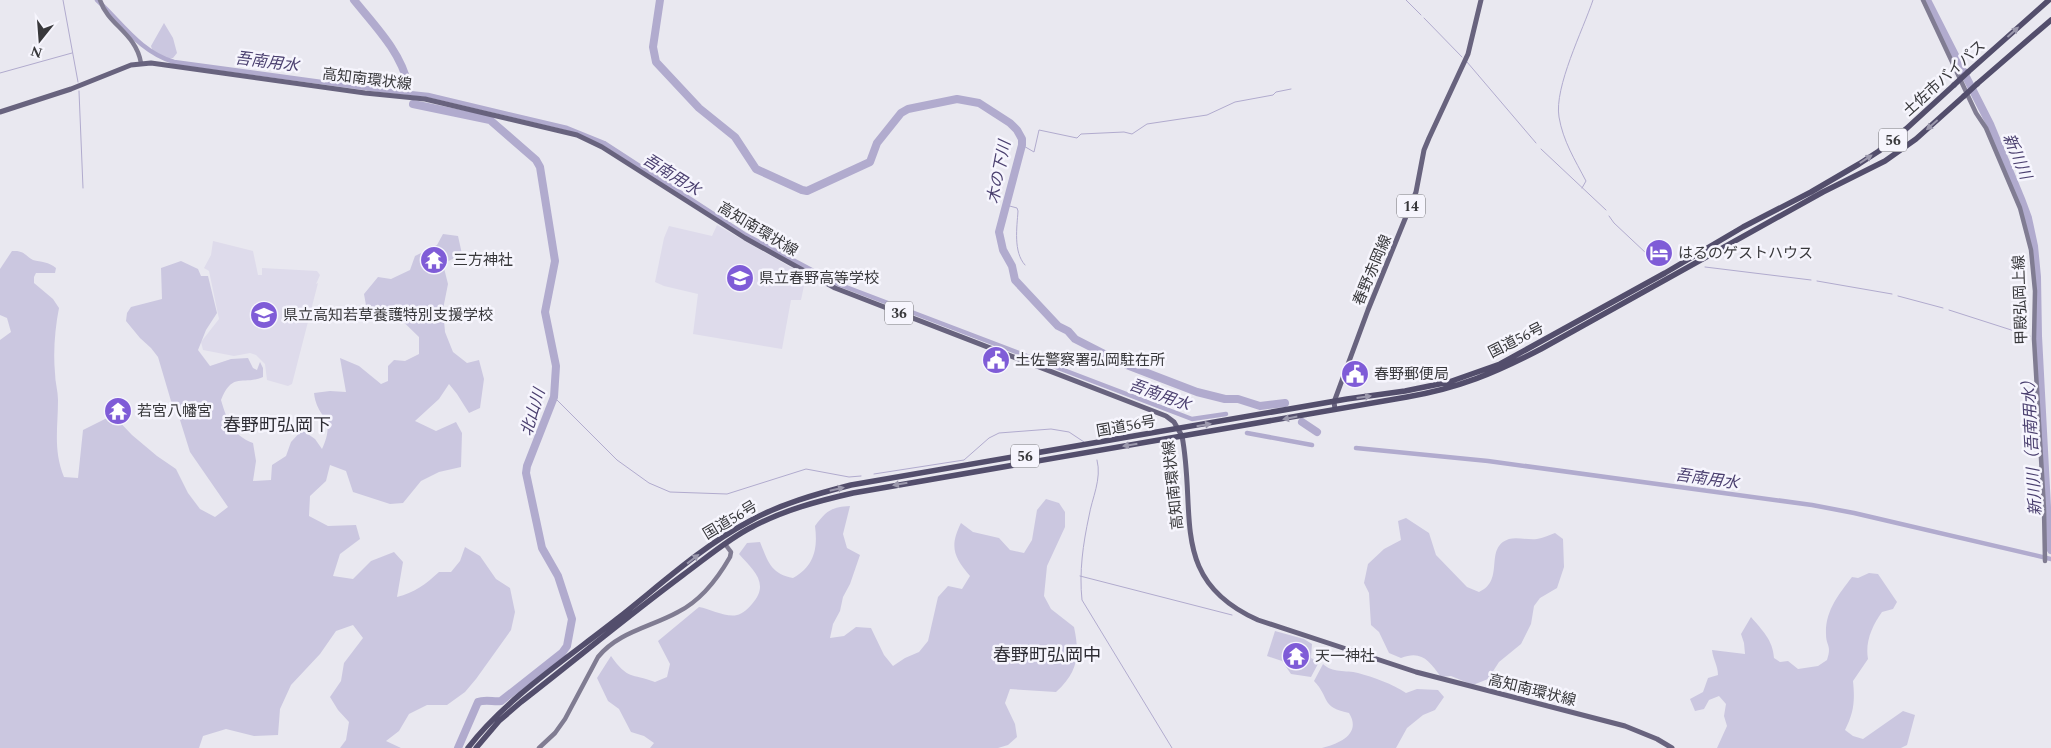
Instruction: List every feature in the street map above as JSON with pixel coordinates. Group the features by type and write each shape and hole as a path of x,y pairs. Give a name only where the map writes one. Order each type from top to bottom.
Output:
{"highway":[{"name":"土佐市バイパス","path":"1825,184 1879,151 2049,0"},
{"name":"土佐市バイパス","path":"1823,192 1892,157 1986,78 2051,20"},
{"name":"国道56号","path":"468,748 494,718 652,591 724,536 768,512 822,492 852,486 1425,387 1470,376 1500,364 1744,227 1825,184"},
{"name":"国道56号","path":"476,748 499,721 521,702 664,590 725,544 773,516 824,499 889,486 1444,390 1502,369 1823,192"}],"main road":[{"name":"春野赤岡線","path":"1335,409 1334,402 1368,310 1416,192 1424,150 1468,54 1481,0"},
{"name":"甲殿弘岡上線","path":"1923,0 1993,146 2020,208 2031,250 2035,291 2034,339 2045,559"},
{"path":"101,2 132,40 137,49 140,63"},
{"name":"高知南環状線","path":"0,112 71,89 124,67 140,63 365,93 425,99 576,135 602,147 745,238 837,288 1166,416 1182,436 1193,551 1199,568 1215,592 1240,612 1258,620 1416,672 1625,726 1657,739 1672,748"},
{"path":"539,748 555,733 598,656 605,648 618,638 679,612 694,602 714,580 730,557 730,552 725,544"}],"shaded area":[{"path":"164,23 173,38 177,53 173,58 164,59 153,53 151,46"},
{"path":"717,225 806,276 801,300 791,300 782,349 693,334 698,294 655,282 664,238 669,226 712,236"},
{"path":"443,234 458,236 462,254 443,264 448,284 443,309 445,332 453,352 467,363 479,360 484,379 480,408 469,413 449,384 439,399 415,421 436,431 456,422 462,433 461,467 439,472 421,481 403,503 390,504 353,492 346,471 330,465 326,481 310,496 309,516 328,526 356,525 360,539 340,554 333,576 353,579 371,561 394,552 403,562 397,597 409,593 439,572 451,572 460,561 465,547 480,556 496,579 510,588 515,612 511,630 465,692 447,705 427,705 409,714 399,731 386,741 401,748 340,748 346,740 349,722 330,697 341,681 344,663 363,638 353,625 336,631 320,654 291,685 280,709 278,735 254,736 226,729 203,736 199,748 0,748 0,340 11,332 7,318 0,315 0,269 12,251 22,252 33,260 48,263 56,268 55,273 36,273 34,283 53,299 59,308 56,324 54,365 58,400 57,448 64,477 78,478 83,430 113,415 132,435 176,469 188,493 200,509 215,517 228,507 190,452 180,420 171,401 158,357 126,321 127,313 131,307 162,299 161,268 181,261 198,269 201,276 208,276 217,313 206,330 198,350 210,366 231,359 248,358 253,368 257,370 260,362 263,368 263,377 234,382 225,391 221,400 231,426 240,436 253,443 256,461 253,481 271,480 272,465 286,456 291,442 302,430 315,439 322,449 328,430 314,393 346,392 340,358 359,366 381,384 388,381 388,366 394,360 405,361 419,354 419,337 388,307 379,319 367,311 364,294 378,277 391,279 410,270 415,256 437,245"},
{"name":"県立高知若草養護特別支援学校","path":"213,241 253,251 258,275 262,275 262,268 317,271 320,275 316,284 318,283 292,384 288,386 267,380 265,364 256,355 250,353 234,356 203,350 201,342 219,319 209,271 204,268 211,255"},
{"path":"1046,499 1059,503 1065,512 1065,527 1047,566 1044,596 1051,609 1074,627 1077,646 1076,662 1069,677 1056,692 1010,689 1005,703 1015,724 1017,737 1008,745 998,748 650,748 654,743 644,736 631,732 619,709 608,701 597,678 611,656 630,675 655,682 667,677 670,664 658,641 699,607 733,616 747,609 757,596 760,589 758,577 739,554 747,543 760,542 771,566 780,574 793,578 806,568 813,556 816,542 815,526 829,511 838,507 850,506 843,534 847,548 860,555 850,584 843,597 840,611 833,624 830,638 844,636 856,627 871,628 884,655 893,666 919,652 928,641 938,597 948,586 962,589 970,576 960,563 955,551 955,539 961,523 973,532 999,538 1010,550 1024,553 1032,540 1037,510"},
{"path":"1406,518 1429,533 1436,555 1467,587 1479,592 1487,587 1491,580 1497,549 1501,543 1515,538 1537,539 1555,533 1563,539 1564,567 1557,588 1540,598 1534,606 1531,624 1521,644 1499,662 1488,679 1473,685 1451,676 1441,677 1429,662 1420,656 1414,655 1401,658 1389,653 1379,632 1371,625 1369,593 1364,583 1368,564 1384,549 1401,540 1398,521"},
{"path":"1869,573 1878,574 1897,602 1893,609 1882,612 1872,629 1868,640 1868,659 1853,681 1853,706 1845,730 1853,736 1863,739 1903,711 1915,715 1907,745 1901,748 1717,748 1727,726 1724,716 1726,704 1719,696 1709,700 1704,709 1695,711 1690,699 1703,692 1708,678 1718,675 1712,650 1745,654 1741,634 1751,617 1763,631 1772,646 1774,658 1780,662 1788,661 1798,669 1818,666 1827,660 1829,648 1826,638 1826,626 1830,610 1852,577 1858,578"},
{"path":"1275,631 1304,639 1312,644 1311,658 1319,662 1311,677 1291,674 1282,661 1267,656"},
{"path":"1323,664 1331,669 1358,673 1376,679 1406,693 1417,689 1438,690 1444,697 1435,710 1423,715 1407,728 1396,748 1322,748 1335,744 1347,737 1353,727 1349,713 1340,711 1329,704 1314,681"}],"waterway":[{"path":"63,0 78,82"},
{"name":"吾南用水","path":"97,0 141,44 174,62 428,95 567,128 604,143 744,234 838,284 1192,419 1226,414"},
{"name":"北山川","path":"354,0 400,61 408,85"},
{"name":"木の下川","path":"660,0 653,47 656,62 699,108 735,137 756,169 807,191 870,162 877,143 901,113 908,109 957,99 979,103 1010,123 1022,139 999,232 1003,250 1012,266 1015,280 1058,326 1068,331 1075,339 1124,364 1197,392 1225,399 1238,399 1260,406 1285,403"},
{"path":"1406,0 1421,15"},
{"path":"1582,188 1586,181 1563,134 1559,117 1559,105 1570,58 1593,0"},
{"name":"新川川","path":"1927,0 1990,124 2028,218 2034,246 2037,277 2038,336 2049,545 2051,550"},
{"path":"1424,18 1462,57"},
{"path":"0,73 72,53"},
{"path":"1467,62 1536,143"},
{"path":"1022,145 1034,152 1039,130 1077,138 1081,134 1124,132 1132,134 1147,124 1207,115 1235,102 1273,95 1276,92 1291,89"},
{"path":"79,91 83,188"},
{"name":"北山川","path":"413,104 490,120 536,160 540,167 555,261 545,312 556,366 554,397 526,473 542,548 558,576 572,619 567,646 562,653 501,701 478,702 458,748"},
{"path":"1541,149 1606,210"},
{"path":"1006,205 1017,208 1018,211 1017,246 1021,260 1025,265"},
{"path":"1609,216 1614,223 1652,258 1670,261"},
{"path":"1705,267 1811,280"},
{"path":"1817,281 1892,294"},
{"path":"1898,296 1943,308"},
{"path":"1949,310 2030,336"},
{"path":"554,397 617,460 649,483 670,492 727,494 806,469 849,477 861,476"},
{"name":"木の下川","path":"1302,422 1317,432"},
{"path":"874,474 964,460 989,438 999,433 1051,429 1069,432 1084,442"},
{"name":"吾南用水","path":"1247,433 1312,445"},
{"name":"吾南用水","path":"1356,448 1488,461 1812,505 2051,559"},
{"path":"1097,460 1097,481 1090,509 1082,558 1082,600 1172,748"},
{"path":"1080,576 1232,615"}],"place":[{"name":"はるのゲストハウス","path":"1659,253"},
{"name":"三方神社","path":"434,260"},
{"name":"県立春野高等学校","path":"740,278"},
{"name":"県立高知若草養護特別支援学校","path":"264,315"},
{"name":"土佐警察署弘岡駐在所","path":"996,360"},
{"name":"春野郵便局","path":"1355,374"},
{"name":"若宮八幡宮","path":"118,411"},
{"name":"天一神社","path":"1296,656"}],"district":[{"name":"春野町弘岡下","path":"277,425"},
{"name":"春野町弘岡中","path":"1047,655"}],"water label":[{"name":"新川川（吾南用水）","path":"2031,444"}]}
